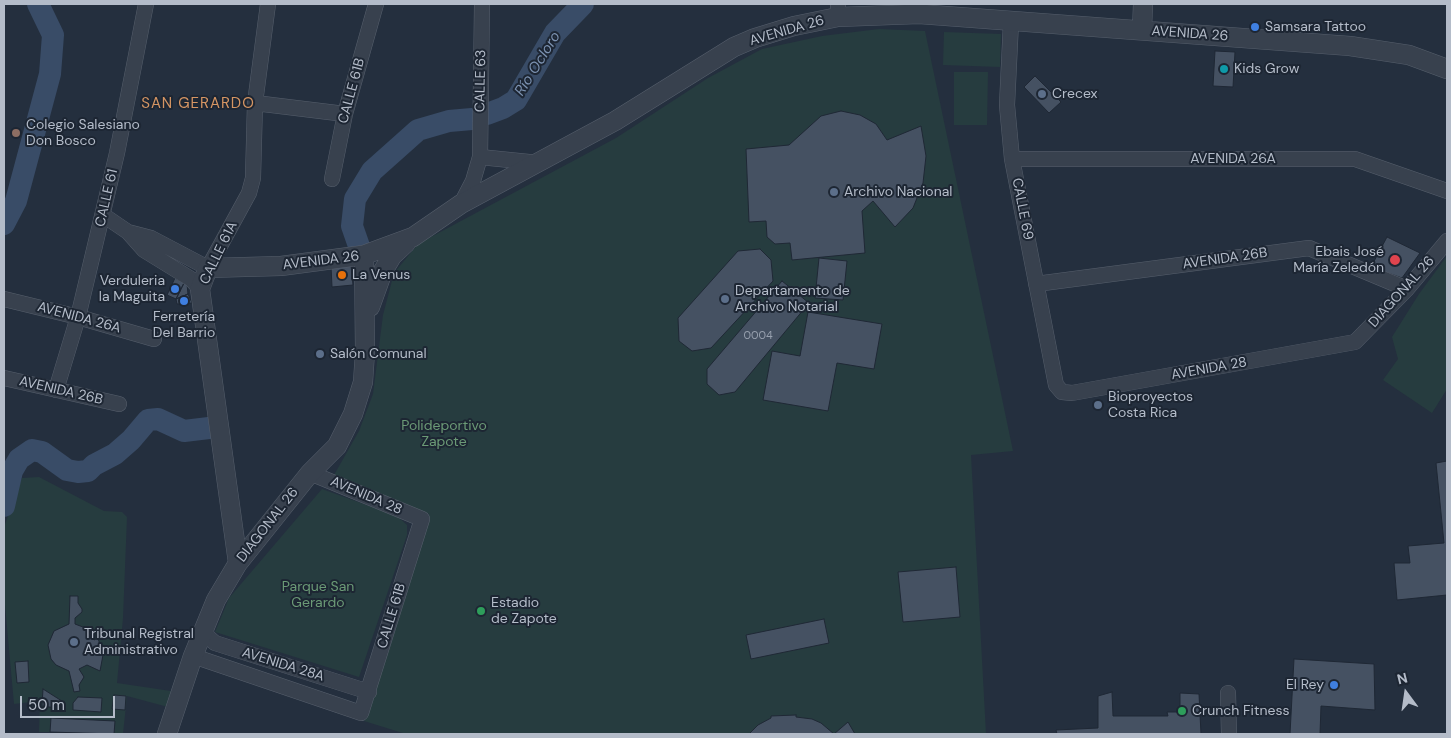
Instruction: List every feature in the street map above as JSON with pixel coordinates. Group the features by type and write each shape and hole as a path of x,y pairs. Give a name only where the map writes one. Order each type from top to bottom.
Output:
{"street":[{"name":"CALLE 61","path":"56,390 78,317 103,215 146,4"},
{"name":"CALLE 61A","path":"238,564 232,508 200,289 208,268 249,193 253,178 255,103 268,4"},
{"name":"CALLE 61B","path":"332,179 345,114 376,4"},
{"name":"CALLE 63","path":"461,204 473,181 480,157 482,4"},
{"path":"1142,30 1144,4"},
{"name":"AVENIDA 26","path":"128,232 151,238 208,268 281,266 364,256 413,237 461,204 615,121 734,47 838,10 919,14 1350,46 1409,55 1447,69"},
{"name":"CALLE 69","path":"1011,22 1007,105 1012,159 1056,385 1062,392"},
{"path":"255,103 345,114"},
{"path":"480,157 539,163"},
{"name":"AVENIDA 26A","path":"1012,159 1355,158 1447,191"},
{"name":"AVENIDA 26","path":"103,215 128,232 144,250 191,279 200,289"},
{"name":"DIAGONAL 26","path":"365,322 383,272 392,256 413,237"},
{"name":"DIAGONAL 26","path":"1355,342 1407,289 1447,240"},
{"name":"AVENIDA 26B","path":"1036,284 1309,248 1407,289"},
{"name":"DIAGONAL 26","path":"167,734 193,656 216,600 238,564 262,533 310,473 337,446 353,414 363,382 365,322 364,256"},
{"name":"AVENIDA 26A","path":"4,299 78,317 154,339"},
{"name":"AVENIDA 28","path":"1062,392 1072,394 1355,342"},
{"name":"AVENIDA 26B","path":"4,378 118,404"},
{"name":"AVENIDA 28","path":"310,473 422,519"},
{"path":"232,508 241,524 247,529 262,533"},
{"name":"CALLE 61B","path":"361,713 422,519"},
{"name":"AVENIDA 28A","path":"204,628 208,637 215,644 368,692"},
{"name":"AVENIDA 28A","path":"193,656 361,713"},
{"path":"1228,693 1229,734"}],"green space":[{"name":"Polideportivo Zapote","path":"879,29 925,31 1013,451 971,455 986,734 406,734 364,721 429,514 334,475 359,431 373,394 383,315 394,273 418,244 616,138 708,78 762,49 822,36"},
{"path":"944,32 1001,34 1000,67 943,65"},
{"path":"954,72 988,72 987,125 954,125"},
{"path":"1447,256 1447,389 1432,413 1383,380 1398,359 1392,337 1419,294"},
{"path":"39,477 104,511 122,512 127,517 123,618 117,683 171,691 168,707 127,696 123,734 114,734 115,721 51,718 50,732 39,732 40,701 14,704 4,594 4,527 22,478","holes":["70,596 78,596 78,603 82,612 75,618 75,624 88,629 94,640 98,638 103,655 100,671 87,665 79,669 84,677 79,685 80,691 74,692 69,671 56,665 51,659 48,645 54,631 69,624"]},
{"name":"Parque San Gerardo","path":"322,489 397,516 407,525 407,535 359,677 215,632 229,598"}],"building":[{"name":"Kids Grow","path":"1215,51 1235,52 1233,87 1213,86"},
{"name":"Crecex","path":"1035,76 1061,102 1049,113 1024,87"},
{"name":"Archivo Nacional","path":"841,111 860,115 876,124 887,140 921,126 926,156 923,183 913,208 895,227 873,201 862,211 865,253 792,260 790,243 775,244 767,237 766,221 749,222 746,149 789,145 821,116"},
{"name":"Ebais José María Zeledón","path":"1387,237 1420,253 1402,278 1371,267"},
{"name":"Departamento de Archivo Notarial","path":"760,249 771,260 773,281 711,348 692,351 679,341 678,318 738,251"},
{"path":"819,258 847,261 843,300 815,298"},
{"name":"La Venus","path":"351,265 353,285 332,287 331,266"},
{"name":"Verduleria la Maguita","path":"175,278 184,283 176,299 167,295"},
{"path":"782,281 809,303 735,392 719,395 707,384 707,369"},
{"path":"184,283 187,284 188,294 176,299"},
{"name":"Ferretería Del Barrio","path":"188,294 192,303 177,304 176,299"},
{"path":"808,312 882,324 874,369 837,363 828,411 763,400 772,351 800,356"},
{"path":"1447,461 1447,595 1397,600 1394,563 1410,563 1408,546 1444,543 1436,463"},
{"path":"956,567 960,617 903,622 898,572"},
{"name":"Tribunal Registral Administrativo","path":"70,596 78,596 78,603 82,609 82,612 75,618 75,624 88,629 94,640 98,638 103,655 100,671 87,665 79,669 84,677 79,685 80,691 74,692 69,671 56,665 51,659 48,645 54,631 69,624"},
{"path":"824,619 829,643 751,659 746,635"},
{"name":"El Rey","path":"1294,659 1374,664 1375,710 1321,706 1320,734 1290,734"},
{"path":"28,661 29,682 17,683 15,662"},
{"path":"43,689 65,703 64,709 42,706"},
{"path":"1112,692 1113,716 1168,716 1167,712 1180,712 1180,693 1199,694 1201,734 1057,734 1056,730 1098,728 1098,696"},
{"path":"114,695 126,696 125,710 112,709"},
{"path":"78,697 102,698 101,712 73,710 73,703"},
{"path":"796,715 796,717 812,719 821,723 834,734 749,734 758,725 771,718 771,716"},
{"path":"51,718 115,721 114,734 50,732"},
{"path":"848,722 855,734 834,734"}],"waterway":[{"name":"Río Ocloro","path":"4,224 16,201 50,74 53,35 38,4"},
{"name":"Río Ocloro","path":"487,114 503,108 516,100 555,33 583,4"},
{"name":"Río Ocloro","path":"360,249 352,226 355,199 372,171 418,130 449,121 472,119"},
{"name":"Río Ocloro","path":"4,506 12,471 19,459 32,450 42,452 67,470 88,471 94,465 115,454 131,440 148,420 158,419 184,431 209,428"}],"place":[{"name":"Samsara Tattoo","path":"1255,27"},
{"name":"Kids Grow","path":"1224,69"},
{"name":"Crecex","path":"1042,94"},
{"name":"Colegio Salesiano Don Bosco","path":"16,133"},
{"name":"Archivo Nacional","path":"834,192"},
{"name":"Ebais José María Zeledón","path":"1395,260"},
{"name":"La Venus","path":"342,275"},
{"name":"Verduleria la Maguita","path":"175,289"},
{"name":"Departamento de Archivo Notarial","path":"725,299"},
{"name":"Ferretería Del Barrio","path":"184,301"},
{"name":"Salón Comunal","path":"320,354"},
{"name":"Bioproyectos Costa Rica","path":"1098,405"},
{"name":"Estadio de Zapote","path":"481,611"},
{"name":"Tribunal Registral Administrativo","path":"74,642"},
{"name":"El Rey","path":"1334,685"},
{"name":"Crunch Fitness","path":"1182,711"}],"district":[{"name":"SAN GERARDO","path":"198,104"}]}
